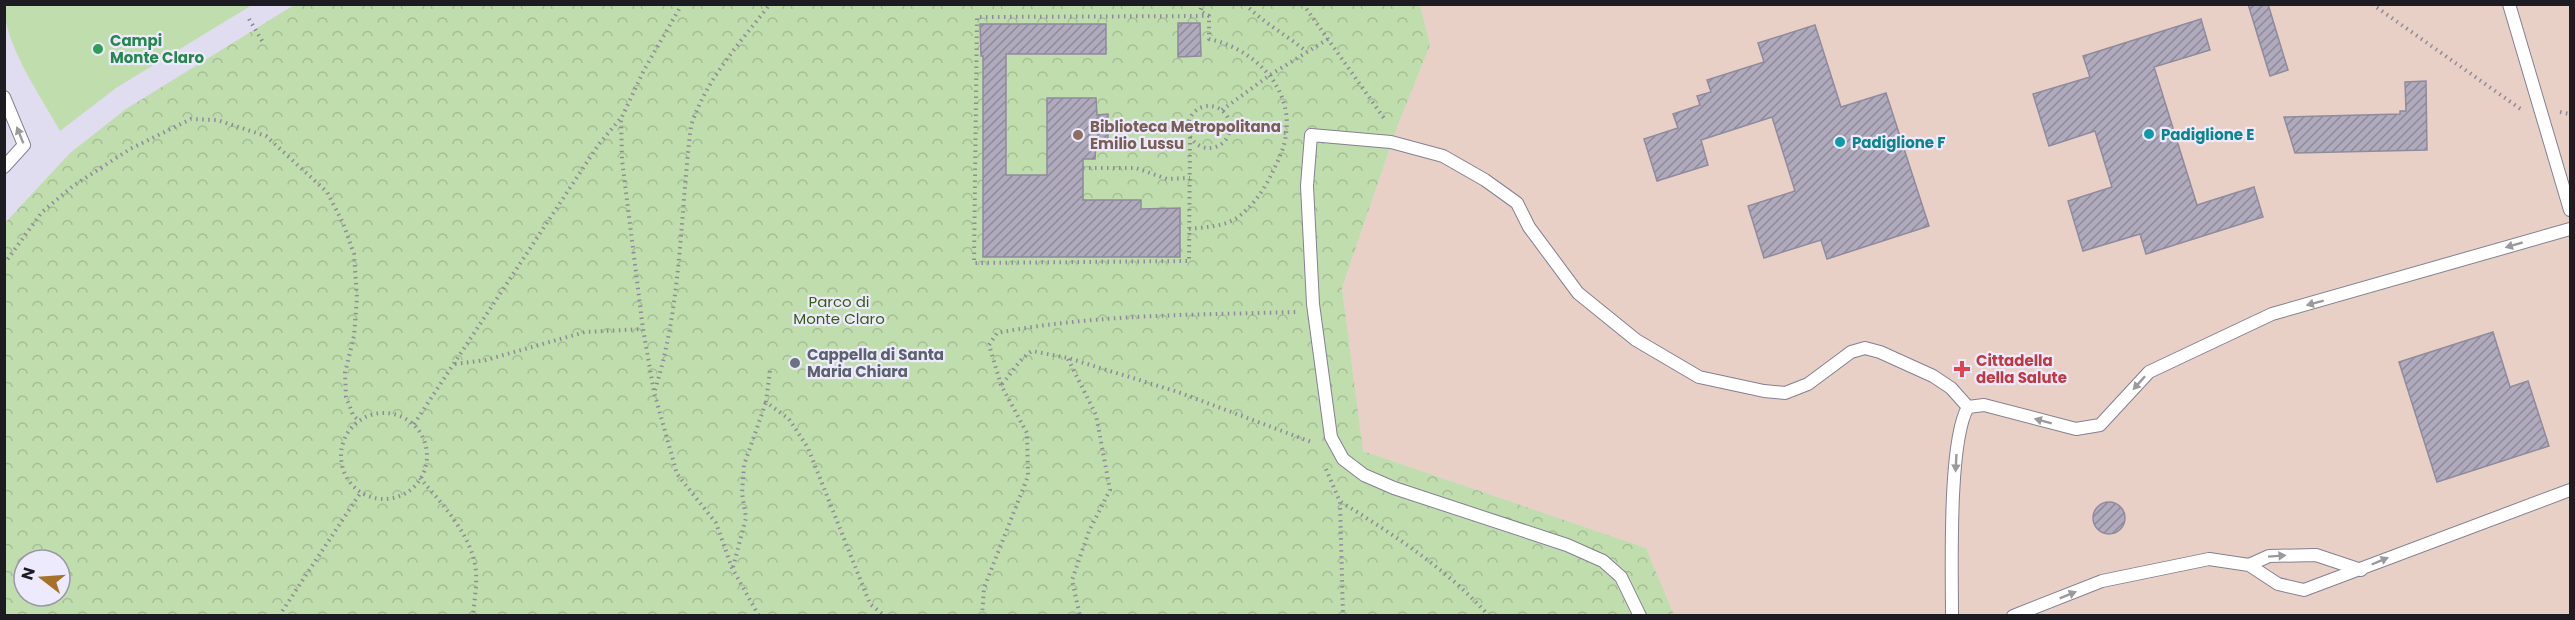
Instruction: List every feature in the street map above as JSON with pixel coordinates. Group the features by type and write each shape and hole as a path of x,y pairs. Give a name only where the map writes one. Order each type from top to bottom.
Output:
{"lane":[{"path":"2510,4 2571,210"},
{"path":"4,97 24,145 4,167"},
{"path":"1640,615 1621,577 1603,561 1567,545 1394,488 1364,475 1343,459 1331,437 1314,312 1307,186 1311,135 1391,142 1443,156 1485,180 1517,203 1529,227 1578,292 1636,340 1699,377 1764,392 1785,393 1808,384 1851,352 1864,348 1880,352 1933,376 1951,388 1968,407"},
{"path":"1968,407 1984,405 2076,429 2100,425 2149,372 2272,314 2571,229"},
{"path":"1952,615 1952,545 1957,447 1963,416 1968,407"},
{"path":"2013,615 2102,581 2209,560 2249,565 2277,584 2304,590 2571,490"},
{"path":"2249,565 2269,556 2316,555 2361,570"}],"path":[{"path":"414,424 598,144 621,118 644,70 682,4"},
{"path":"654,392 664,360 677,282 691,126 698,103 713,77 770,4"},
{"path":"1203,4 1200,11 1209,16"},
{"path":"1245,4 1258,18 1283,31 1307,52"},
{"path":"1303,4 1386,121"},
{"path":"2372,4 2462,65 2515,108 2533,112 2571,114"},
{"path":"1190,229 1214,227 1236,219 1265,189 1287,133 1285,111 1276,84 1270,75 1246,53 1226,42 1209,39 1209,16"},
{"path":"1190,137 1200,147 1214,148 1225,141 1230,122 1222,110 1208,106 1201,107 1191,117 1188,127 1190,137 1189,261 974,263 977,17 1209,16"},
{"path":"249,19 264,44"},
{"path":"1222,110 1270,75 1328,39"},
{"path":"621,118 622,160 643,329 654,392 678,474 716,524 732,568 759,615"},
{"path":"4,264 42,212 73,186 130,148 191,119 217,120 266,136 327,192 343,223 354,254 357,298 354,336 345,373 346,397 353,415 359,421"},
{"path":"1108,128 1188,127"},
{"path":"1230,129 1311,135"},
{"path":"1083,168 1136,168 1167,179 1190,178"},
{"path":"982,615 984,588 1028,476 1027,433 1001,385 988,345 997,333 1039,325 1114,319 1314,312"},
{"path":"454,364 486,360 585,332 643,329"},
{"path":"1001,385 1014,371 1019,359 1032,351 1068,358 1178,392 1314,443 1318,453"},
{"path":"1068,358 1096,415 1110,490 1089,531 1072,580 1080,615"},
{"path":"732,568 746,518 742,493 744,465 766,402 770,371"},
{"path":"766,402 789,419 808,448 870,604 885,615"},
{"path":"387,412 401,416 414,424 426,444 427,456 420,478 412,489 394,497 374,497 361,492 351,483 344,471 341,457 349,431 359,421 372,414 387,412"},
{"path":"1323,462 1340,502 1343,615"},
{"path":"420,478 447,510 468,543 476,572 473,615"},
{"path":"279,615 361,492"},
{"path":"1340,502 1390,533 1462,586 1490,615"}],"shaded area":[{"name":"Cittadella della Salute","path":"1420,5 2570,5 2570,615 1674,615 1646,548 1363,451 1342,288 1396,130 1430,45"}],"green space":[{"name":"Campi Monte Claro","path":"4,5 252,5 116,88 60,131 16,53"},
{"name":"Parco di Monte Claro","path":"294,5 1420,5 1430,45 1396,130 1342,288 1363,451 1646,548 1674,615 5,615 4,224 70,153 126,109"}],"building":[{"path":"2248,4 2268,4 2288,70 2270,76"},
{"name":"Padiglione E","path":"2201,19 2210,50 2154,67 2197,205 2254,187 2263,217 2146,254 2140,234 2083,251 2068,201 2112,187 2095,131 2049,146 2033,94 2090,77 2083,56"},
{"path":"1178,23 1200,23 1201,56 1178,57"},
{"name":"Biblioteca Metropolitana Emilio Lussu","path":"980,24 1106,24 1106,54 1006,54 1006,175 1047,175 1047,98 1096,98 1097,115 1108,114 1108,143 1096,143 1095,159 1083,159 1083,200 1141,200 1141,209 1180,208 1180,257 983,257 983,56 981,56"},
{"name":"Padiglione F","path":"1815,25 1841,107 1886,93 1929,226 1827,259 1821,240 1764,258 1748,206 1795,191 1772,117 1701,140 1708,165 1657,181 1644,139 1678,128 1673,114 1700,105 1697,96 1711,92 1707,80 1764,62 1758,43"},
{"path":"2426,81 2427,150 2295,153 2284,117 2400,114 2400,111 2406,111 2405,82"},
{"path":"2493,332 2510,387 2528,381 2549,446 2437,482 2399,362"},
{"path":"2109,502 2120,507 2125,518 2120,529 2109,534 2098,529 2093,518 2098,507"}],"place":[{"name":"Campi Monte Claro","path":"98,49"},
{"name":"Padiglione E","path":"2149,134"},
{"name":"Biblioteca Metropolitana Emilio Lussu","path":"1078,135"},
{"name":"Padiglione F","path":"1840,142"},
{"name":"Cappella di Santa Maria Chiara","path":"795,363"},
{"name":"Cittadella della Salute","path":"1962,369"}]}
